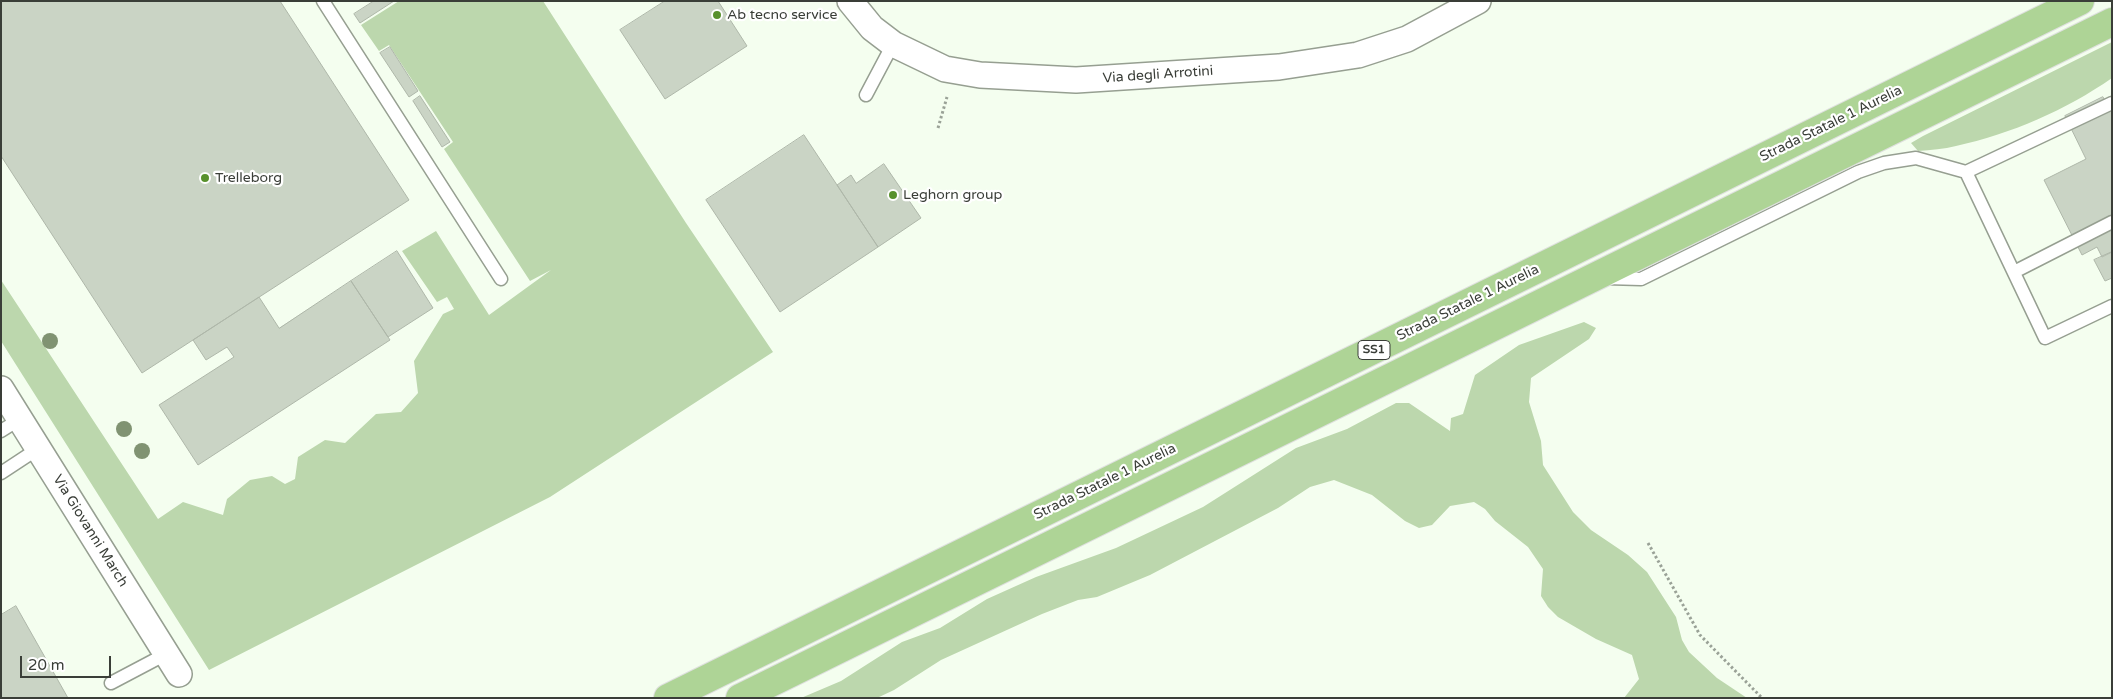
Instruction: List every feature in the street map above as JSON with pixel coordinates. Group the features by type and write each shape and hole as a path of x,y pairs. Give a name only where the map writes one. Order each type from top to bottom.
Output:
{"highway":[{"name":"Strada Statale 1 Aurelia","path":"668,698 2080,1"},
{"name":"SS1","path":"740,698 2112,22"}],"street":[{"name":"Via degli Arrotini","path":"850,1 872,28 893,44 945,69 980,75 1076,80 1279,67 1358,55 1399,42 1478,1"},
{"name":"Via Giovanni March","path":"1,388 11,425 38,448 173,664"}],"lane":[{"path":"323,1 501,279"},
{"path":"866,95 893,44"},
{"path":"1592,278 1641,279 1858,172 1884,163 1916,158 1966,172 2112,103"},
{"path":"1966,172 2045,338 2112,306"},
{"path":"2014,272 2112,222"},
{"path":"1,473 38,448"},
{"path":"111,683 173,664"}],"path":[{"path":"1648,543 1700,635 1762,698"}],"green space":[{"path":"399,1 543,1 686,223 773,352 550,497 209,670 1,341 1,280 158,519 183,502 223,515 227,499 250,480 272,476 285,484 295,479 298,457 325,440 345,443 376,414 401,412 418,393 414,361 443,314 454,309 447,297 437,302 402,251 436,231 489,315 551,270 530,281 444,149 453,142 389,45 379,51 361,25"},
{"path":"2112,42 2112,78 2057,110 2037,120 1997,135 1951,147 1918,151 1911,143 1923,136"},
{"path":"1584,322 1596,328 1589,339 1531,378 1529,402 1541,441 1543,465 1573,512 1591,530 1628,555 1647,572 1676,617 1682,640 1689,652 1717,678 1747,698 1624,698 1639,679 1632,655 1596,639 1558,617 1541,596 1543,569 1528,547 1495,521 1485,509 1474,502 1450,506 1432,525 1419,528 1405,521 1372,495 1334,480 1310,487 1278,508 1150,575 1097,597 1078,600 1042,614 941,660 894,690 877,698 801,698 841,681 902,642 940,628 987,599 1036,577 1116,548 1203,507 1296,448 1347,429 1396,403 1409,403 1450,431 1451,418 1463,414 1475,375 1519,345"}],"building":[{"name":"Trelleborg","path":"1,1 280,1 409,200 142,373 1,156"},
{"path":"374,1 394,1 360,23 354,14"},
{"path":"665,1 718,1 747,46 665,99 620,30"},
{"path":"390,47 418,91 409,97 380,53"},
{"path":"420,96 450,142 442,147 413,101"},
{"path":"2103,97 2112,113 2112,252 2102,257 2097,247 2082,255 2044,180 2086,159 2065,116"},
{"path":"804,135 878,247 780,312 706,200"},
{"path":"884,164 921,218 878,247 837,185 851,175 856,183"},
{"path":"397,251 433,308 388,337 351,281"},
{"path":"2112,252 2112,278 2105,281 2094,260"},
{"path":"351,281 390,340 198,465 159,405 234,357 227,347 206,360 193,340 259,297 279,328"},
{"path":"16,606 68,698 1,698 1,615"}],"place":[{"name":"Ab tecno service","path":"717,15"},
{"name":"Trelleborg","path":"205,178"},
{"name":"Leghorn group","path":"893,195"}]}
